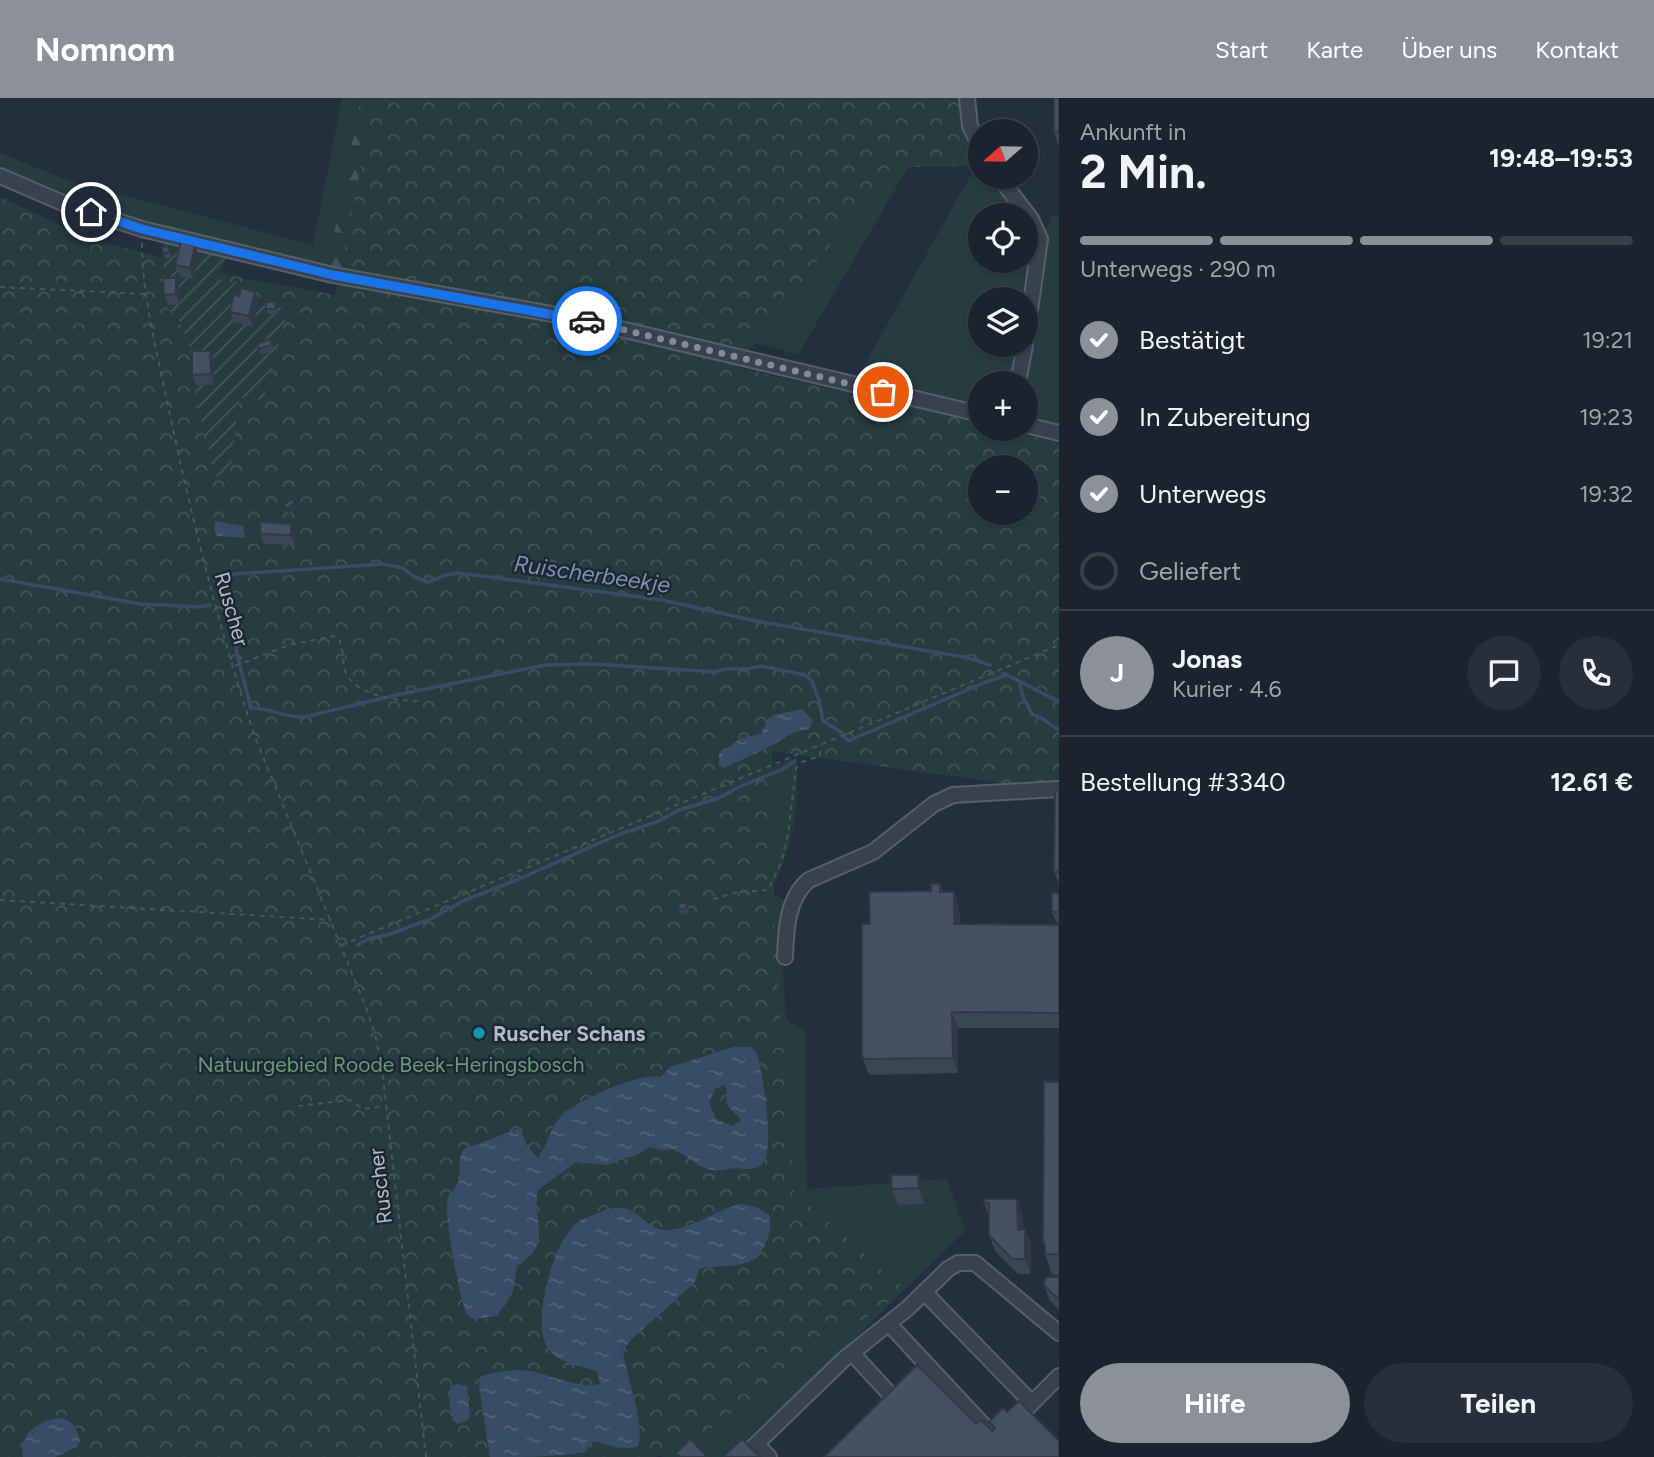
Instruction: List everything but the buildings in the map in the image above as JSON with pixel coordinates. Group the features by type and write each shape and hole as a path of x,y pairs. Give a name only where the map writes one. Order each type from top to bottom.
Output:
{"street":[{"path":"967,98 969,119"},
{"path":"0,176 65,204 142,229 333,275 574,318 968,411"},
{"path":"1008,189 1031,219 1040,239 1033,287"},
{"path":"1038,428 1059,433"},
{"path":"785,957 786,934 794,898 809,880 873,852 934,804 953,795 1059,789"},
{"path":"743,1457 852,1353 958,1263 975,1263 1059,1333"},
{"path":"925,1292 1032,1403"},
{"path":"889,1324 987,1429 1008,1427 1059,1376"},
{"path":"852,1353 898,1403 880,1421"},
{"path":"756,1444 769,1457"}],"path":[{"name":"Ruscher","path":"142,229 147,294 157,351 200,547 234,666 255,737 331,920 376,1038 426,1457"},
{"path":"0,287 147,294"},
{"path":"234,666 289,645 334,636 339,639 343,649 346,672 358,687 392,698 418,701"},
{"path":"341,946 1059,645"},
{"path":"713,899 738,892 768,890 781,863 788,835 796,768 802,762 820,756 821,744"},
{"path":"0,900 331,920"},
{"path":"298,1106 350,1100 363,1109 386,1106"}],"green space":[{"path":"342,98 361,98 331,250 318,263 143,224 0,172 0,153 72,182 313,245"},
{"path":"361,98 419,98 396,278 318,263 331,249"},
{"name":"Natuurgebied Roode Beek-Heringsbosch","path":"374,98 971,98 975,119 968,119 968,166 891,167 736,367 968,420 968,441 1038,441 1038,438 1059,443 1059,791 772,751 774,925 794,1191 905,1290 690,1443 655,1457 0,1457 0,197 94,240 243,278 336,295"},
{"path":"866,146 914,157 798,355 750,341"},
{"path":"968,180 968,189 1002,189 1014,203 968,203 968,273 1029,273 1028,287 968,287 968,357 1017,357 1015,371 968,371 968,404 860,373"},
{"path":"1059,214 1059,426 1038,421 1038,371 1027,371 1028,357 1038,357 1037,287 1044,235 1052,215"},
{"path":"161,242 226,257 219,279 242,284 238,305 259,302 288,309 263,401 239,398 229,482 214,475 212,469 195,391 196,385 214,384 196,362 176,313 168,309"},
{"path":"791,759 797,762 797,799 793,831 784,862 769,895 778,896 787,903 780,925 786,1020 805,1031 807,1189 947,1179 965,1231 728,1457 663,1457 657,1452 767,770"}],"water":[{"path":"215,521 243,526 245,538 217,536"},
{"path":"802,709 813,720 809,729 794,732 724,768 719,766 719,754 741,738 761,734 768,719 774,715"},
{"path":"733,1047 750,1047 757,1053 768,1129 766,1158 761,1165 749,1169 711,1170 673,1149 649,1147 636,1155 621,1157 607,1165 576,1162 538,1190 538,1241 529,1257 517,1266 513,1292 497,1316 474,1319 467,1315 453,1256 447,1207 448,1198 459,1180 460,1160 464,1149 518,1129 522,1132 527,1146 538,1158 558,1120 569,1109 594,1095 625,1083 652,1076 661,1077 670,1067","holes":["724,1085 727,1089 726,1104 741,1120 732,1126 716,1119 709,1103 715,1089"]},
{"path":"741,1204 756,1207 769,1215 769,1232 761,1252 746,1263 699,1269 695,1282 623,1350 637,1412 640,1436 638,1446 620,1448 592,1442 586,1452 575,1454 490,1457 479,1386 480,1377 498,1372 524,1370 577,1384 600,1383 597,1371 555,1356 544,1341 542,1314 548,1278 570,1229 585,1218 607,1210 624,1208 660,1229 676,1229"},
{"path":"451,1386 467,1386 470,1415 468,1420 458,1424 453,1421 448,1394"},
{"path":"59,1418 68,1421 75,1428 80,1440 77,1447 55,1457 23,1457 23,1442 32,1430 38,1425"}],"waterway":[{"name":"Ruischerbeekje","path":"224,605 233,605 226,582 234,574 383,564 403,568 414,577 428,582 459,573 662,600 756,621 969,658 990,665"},
{"name":"Ruischerbeekje","path":"0,579 141,604 201,607 210,605"},
{"path":"228,607 251,708 297,717 545,665 594,664 715,672 761,666 805,675 812,681 823,721 841,732 848,741 1007,675"},
{"name":"Ruischerbeekje","path":"1003,673 1019,681 1023,697 1032,714 1059,730"},
{"name":"Ruischerbeekje","path":"1021,682 1059,702"},
{"path":"358,945 370,938 387,935 431,919 463,901 620,834 657,822 679,810 719,798 795,761"}],"way so far":[{"path":"587,321 883,392"}],"place":[{"name":"Ruscher Schans","path":"479,1033"}],"route":[{"path":"91,212 142,229 333,275 587,321"}]}
